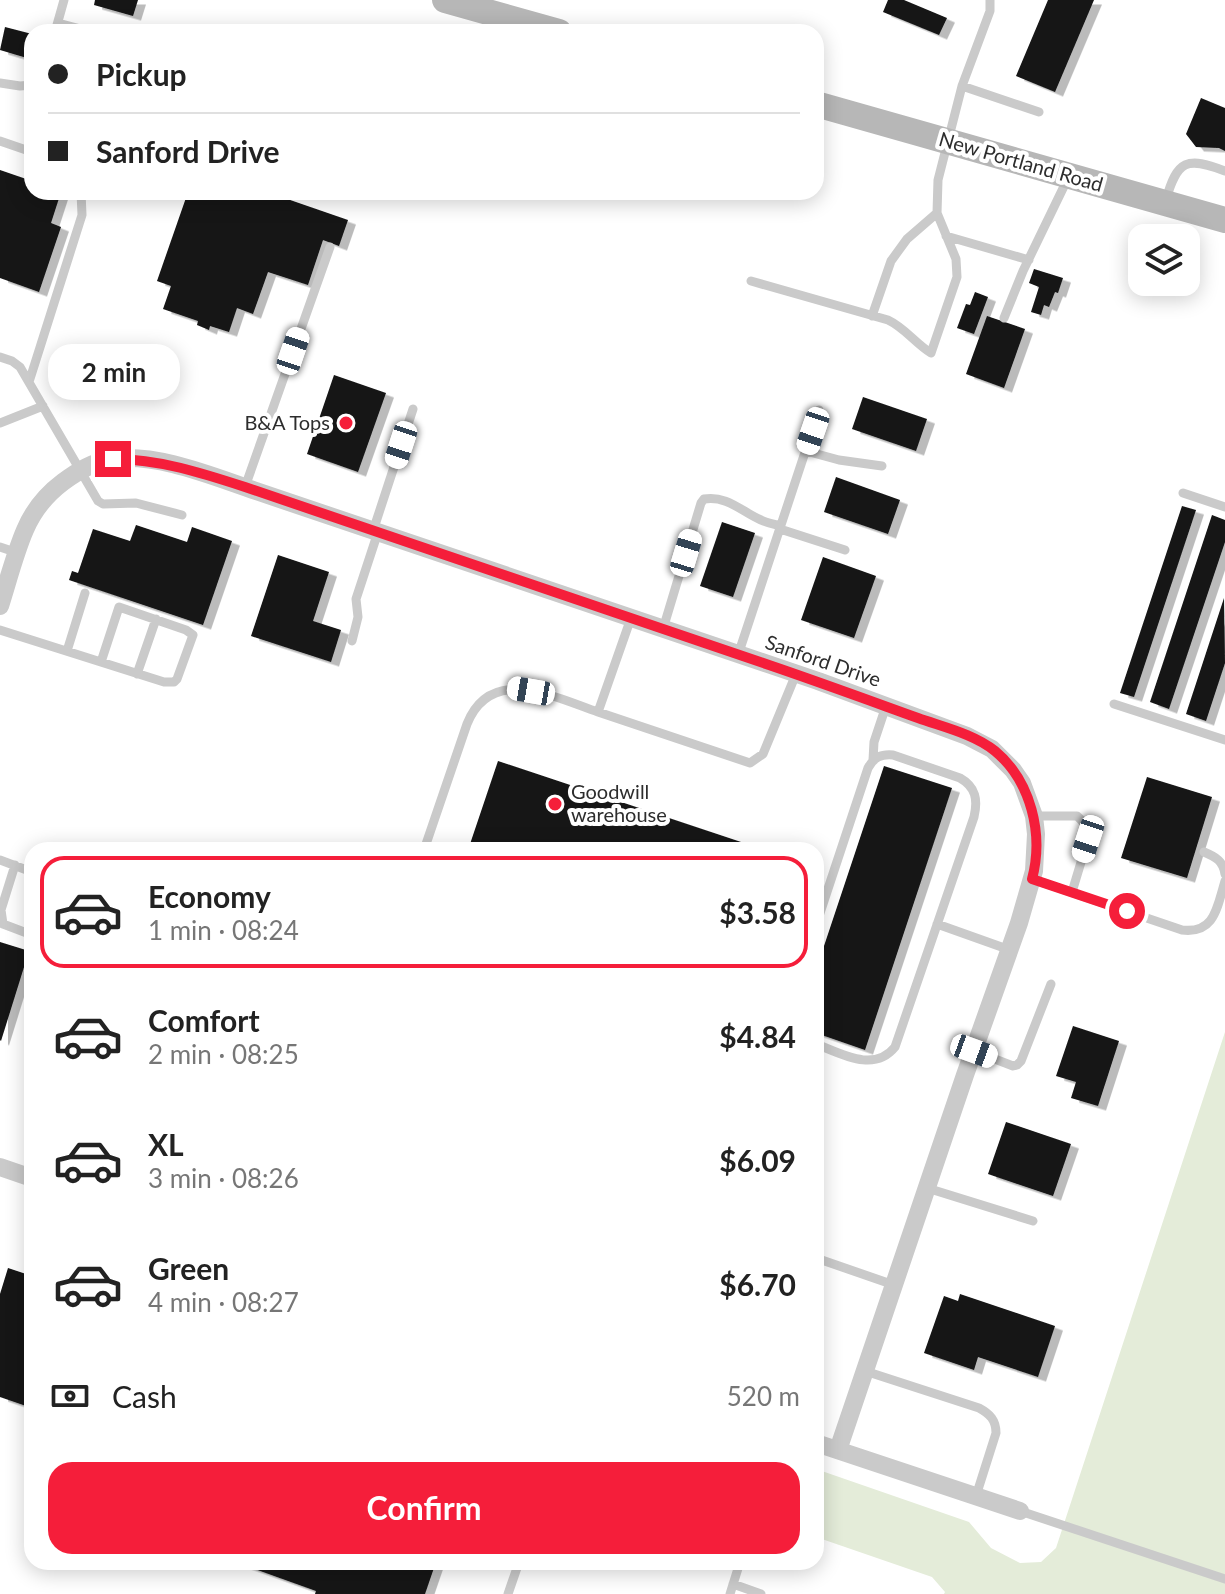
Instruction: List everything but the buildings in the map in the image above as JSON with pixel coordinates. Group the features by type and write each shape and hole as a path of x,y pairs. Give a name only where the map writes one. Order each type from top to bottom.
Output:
{"street":[{"path":"445,0 530,24"},
{"name":"New Portland Road","path":"824,106 1225,220"},
{"name":"Sanford Drive","path":"0,606 9,550 57,487 98,462 113,459 154,461 245,487 796,674 967,736 992,749 1003,759 1022,783 1034,816 1036,834 1032,879 838,1450"},
{"path":"0,1167 24,1172"},
{"path":"824,1446 1020,1511"}],"lane":[{"path":"57,24 64,0"},
{"path":"751,281 898,325 931,353 957,277 956,259 937,213 938,180 962,86 990,11 990,0"},
{"path":"0,83 24,86"},
{"path":"962,86 1039,112"},
{"path":"0,141 24,149"},
{"path":"1165,203 1171,181 1179,168 1189,163 1225,171"},
{"path":"1004,318 1070,175"},
{"path":"29,382 82,215 82,200"},
{"path":"872,316 891,261 907,239 937,213"},
{"path":"946,236 1029,260"},
{"path":"245,487 330,247"},
{"path":"0,357 20,367 98,501 103,504 136,503 182,515"},
{"path":"0,423 43,406"},
{"path":"352,641 358,617 356,599 413,409"},
{"path":"738,655 819,410"},
{"path":"806,451 839,460 882,466"},
{"path":"1183,493 1225,507"},
{"path":"663,629 704,499 720,499 780,528 845,550"},
{"path":"67,651 85,593"},
{"path":"0,630 164,682 177,679 193,637 191,632 119,607 101,662"},
{"path":"598,712 631,618"},
{"path":"137,674 156,619"},
{"path":"427,842 472,711 490,695 513,688 531,691 750,763 763,754 796,674"},
{"path":"1114,704 1225,740"},
{"path":"873,760 874,742 886,706"},
{"path":"824,901 873,760 883,754 893,755 969,783 976,800 974,817 895,1047 889,1054 871,1061 824,1047"},
{"path":"1034,816 1077,816 1084,822 1088,839 1072,892"},
{"path":"1204,852 1222,863 1225,874"},
{"path":"0,860 24,869"},
{"path":"15,865 1,917 3,924 24,932"},
{"path":"1032,879 1194,932 1205,928 1211,921 1225,881"},
{"path":"937,924 1010,950"},
{"path":"974,1051 1017,1065 1051,984"},
{"path":"927,1188 1033,1221"},
{"path":"824,1261 894,1285"},
{"path":"865,1371 979,1408 988,1414 996,1425 996,1433 976,1496"},
{"path":"1020,1511 1225,1579"},
{"path":"508,1594 516,1570"},
{"path":"737,1570 731,1589 761,1594"}],"green space":[{"path":"1225,1032 1225,1594 944,1594 932,1577 824,1540 824,1472 969,1522 991,1548 1020,1563 1041,1562 1056,1548"}],"place":[{"name":"B&A Tops","path":"346,423"},
{"name":"Goodwill warehouse","path":"555,804"}],"route":[{"path":"113,459 154,461 245,487 818,681 967,736 992,749 1022,783 1034,816 1036,834 1032,879 1127,911"}]}
